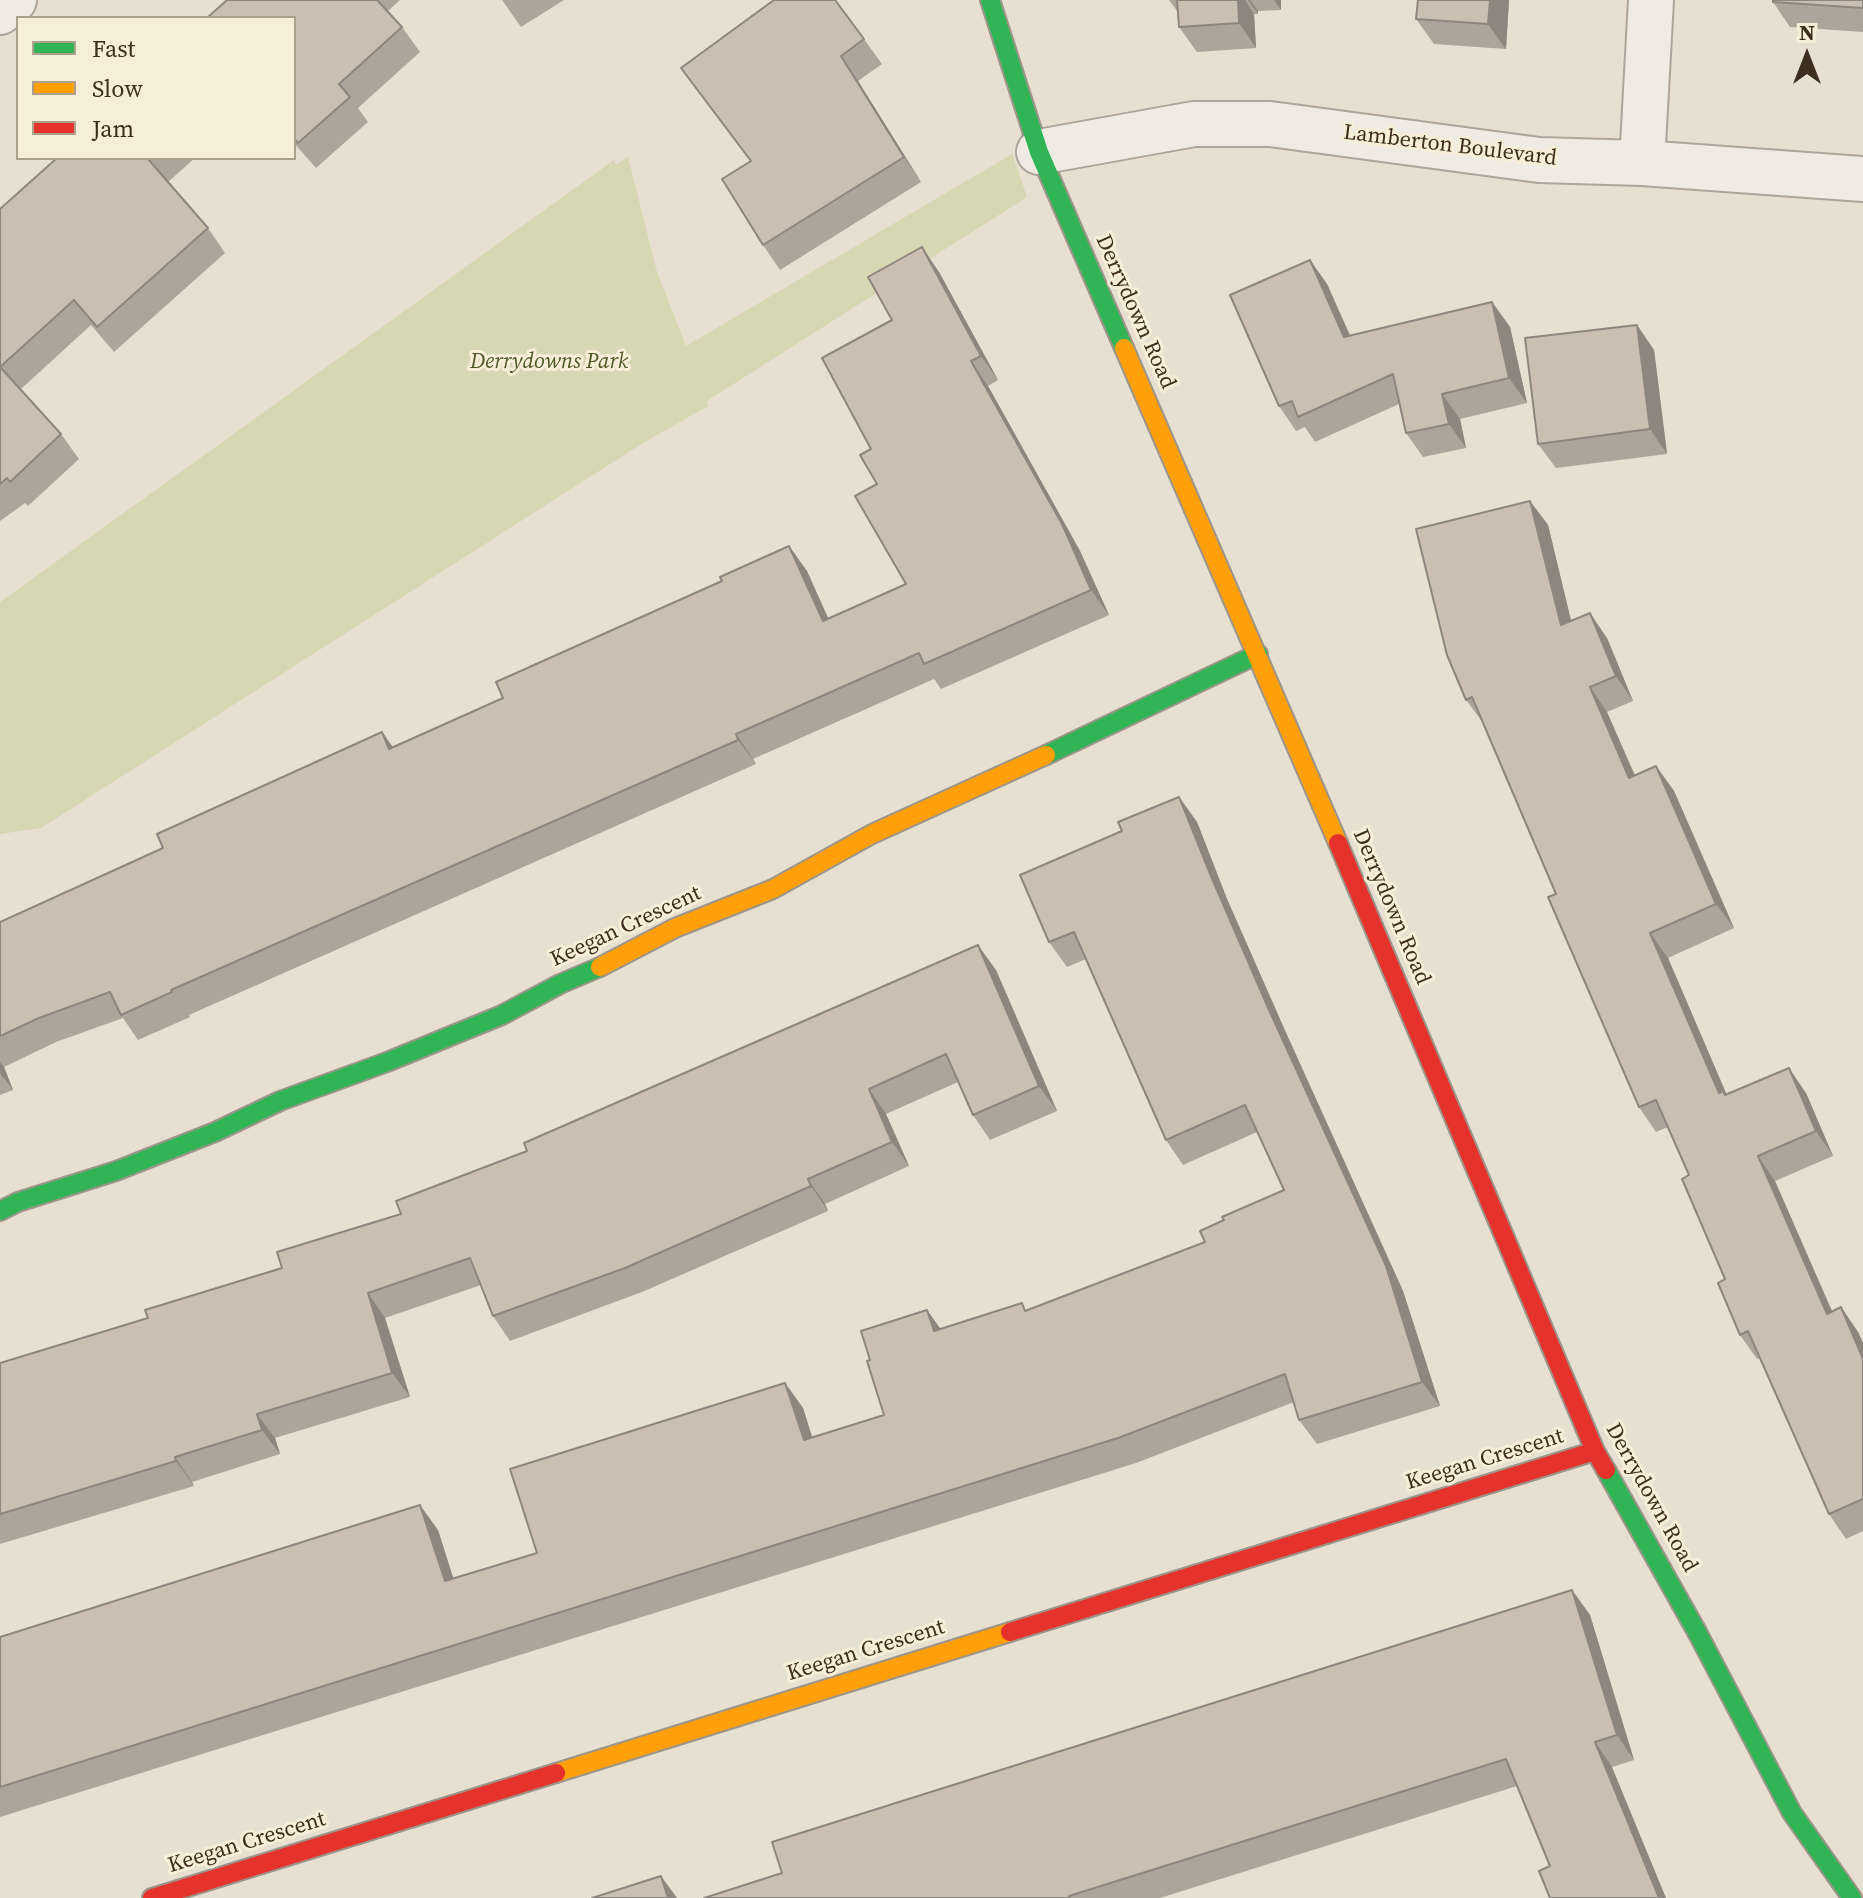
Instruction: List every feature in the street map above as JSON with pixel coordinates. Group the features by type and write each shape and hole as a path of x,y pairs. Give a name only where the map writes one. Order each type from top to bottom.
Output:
{"street":[{"path":"0,12 14,0"},
{"name":"Derrydown Road","path":"990,0 1039,152 1258,654 1595,1451 1697,1632 1792,1813 1852,1898"},
{"path":"1642,163 1651,0"},
{"name":"Lamberton Boulevard","path":"1039,152 1194,124 1270,124 1539,160 1642,163 1863,179"},
{"name":"Keegan Crescent","path":"0,1211 18,1202 144,1160 215,1132 280,1101 502,1015 560,984 617,960 675,928 773,889 872,834 979,787 1258,654"},
{"name":"Keegan Crescent","path":"152,1898 1595,1451"}],"green space":[{"name":"Derrydowns Park","path":"1012,154 1027,197 707,401 708,406 643,443 41,828 0,834 0,602 614,160 616,165 628,157 657,272 686,346"}],"building":[{"path":"227,0 377,0 402,27 339,84 350,97 298,143 296,16 209,16"},
{"path":"774,0 835,0 864,39 841,56 904,157 763,245 722,179 751,161 681,68"},
{"path":"1177,0 1238,0 1239,23 1179,27"},
{"path":"1418,0 1490,0 1488,24 1416,19"},
{"path":"1863,0 1863,8 1773,2"},
{"path":"55,160 149,160 208,228 97,327 74,300 0,367 0,209"},
{"path":"922,247 981,356 971,361 1063,526 1091,590 924,664 919,653 736,734 738,740 171,990 121,1015 110,992 0,1036 0,922 163,848 157,834 382,732 389,749 503,698 496,682 722,581 720,577 789,546 823,621 906,584 855,496 877,484 860,455 871,449 822,358 892,320 868,277"},
{"path":"1310,260 1344,337 1492,302 1509,378 1442,394 1449,424 1406,433 1393,374 1298,417 1292,401 1279,406 1230,295"},
{"path":"1637,325 1650,429 1538,444 1525,338"},
{"path":"0,367 61,434 10,482 7,478 0,484"},
{"path":"1530,501 1561,625 1590,613 1616,676 1590,687 1629,778 1656,766 1716,904 1650,933 1719,1093 1723,1091 1725,1095 1789,1068 1816,1131 1758,1156 1827,1314 1841,1307 1863,1359 1863,1499 1829,1514 1748,1331 1740,1335 1718,1283 1725,1279 1682,1179 1689,1175 1656,1100 1639,1107 1548,897 1556,894 1472,697 1466,700 1447,655 1416,529"},
{"path":"1179,797 1269,1010 1386,1266 1422,1382 1299,1420 1285,1374 1118,1438 0,1787 0,1637 420,1505 445,1581 537,1553 510,1469 785,1383 804,1440 884,1415 861,1331 927,1310 934,1331 1022,1303 1025,1311 1205,1242 1200,1231 1224,1220 1222,1217 1284,1190 1245,1105 1166,1140 1074,932 1049,942 1020,875 1122,831 1118,822"},
{"path":"978,945 1039,1086 973,1115 946,1054 869,1089 892,1142 808,1179 811,1186 625,1268 493,1316 470,1258 368,1293 392,1373 257,1414 262,1430 175,1457 176,1461 0,1514 0,1363 148,1318 145,1310 282,1268 277,1252 401,1214 396,1201 527,1151 524,1143"},
{"path":"1572,1590 1617,1735 1595,1742 1659,1898 1550,1898 1539,1871 1550,1866 1506,1759 1070,1898 704,1898 782,1873 772,1842"},
{"path":"661,1876 668,1898 592,1898"}],"traffic: fast":[{"path":"990,0 1039,152 1124,348"},
{"path":"1046,755 1258,654"},
{"path":"0,1211 18,1202 116,1171 215,1132 280,1101 502,1015 600,967"},
{"path":"1606,1470 1697,1632 1792,1813 1852,1898"}],"traffic: slow":[{"path":"1124,348 1338,843"},
{"path":"600,967 675,928 773,889 872,834 1046,755"},
{"path":"556,1773 1010,1632"}],"traffic: jam":[{"path":"1338,843 1595,1451 1606,1470"},
{"path":"1010,1632 1595,1451"},
{"path":"152,1898 556,1773"}]}
